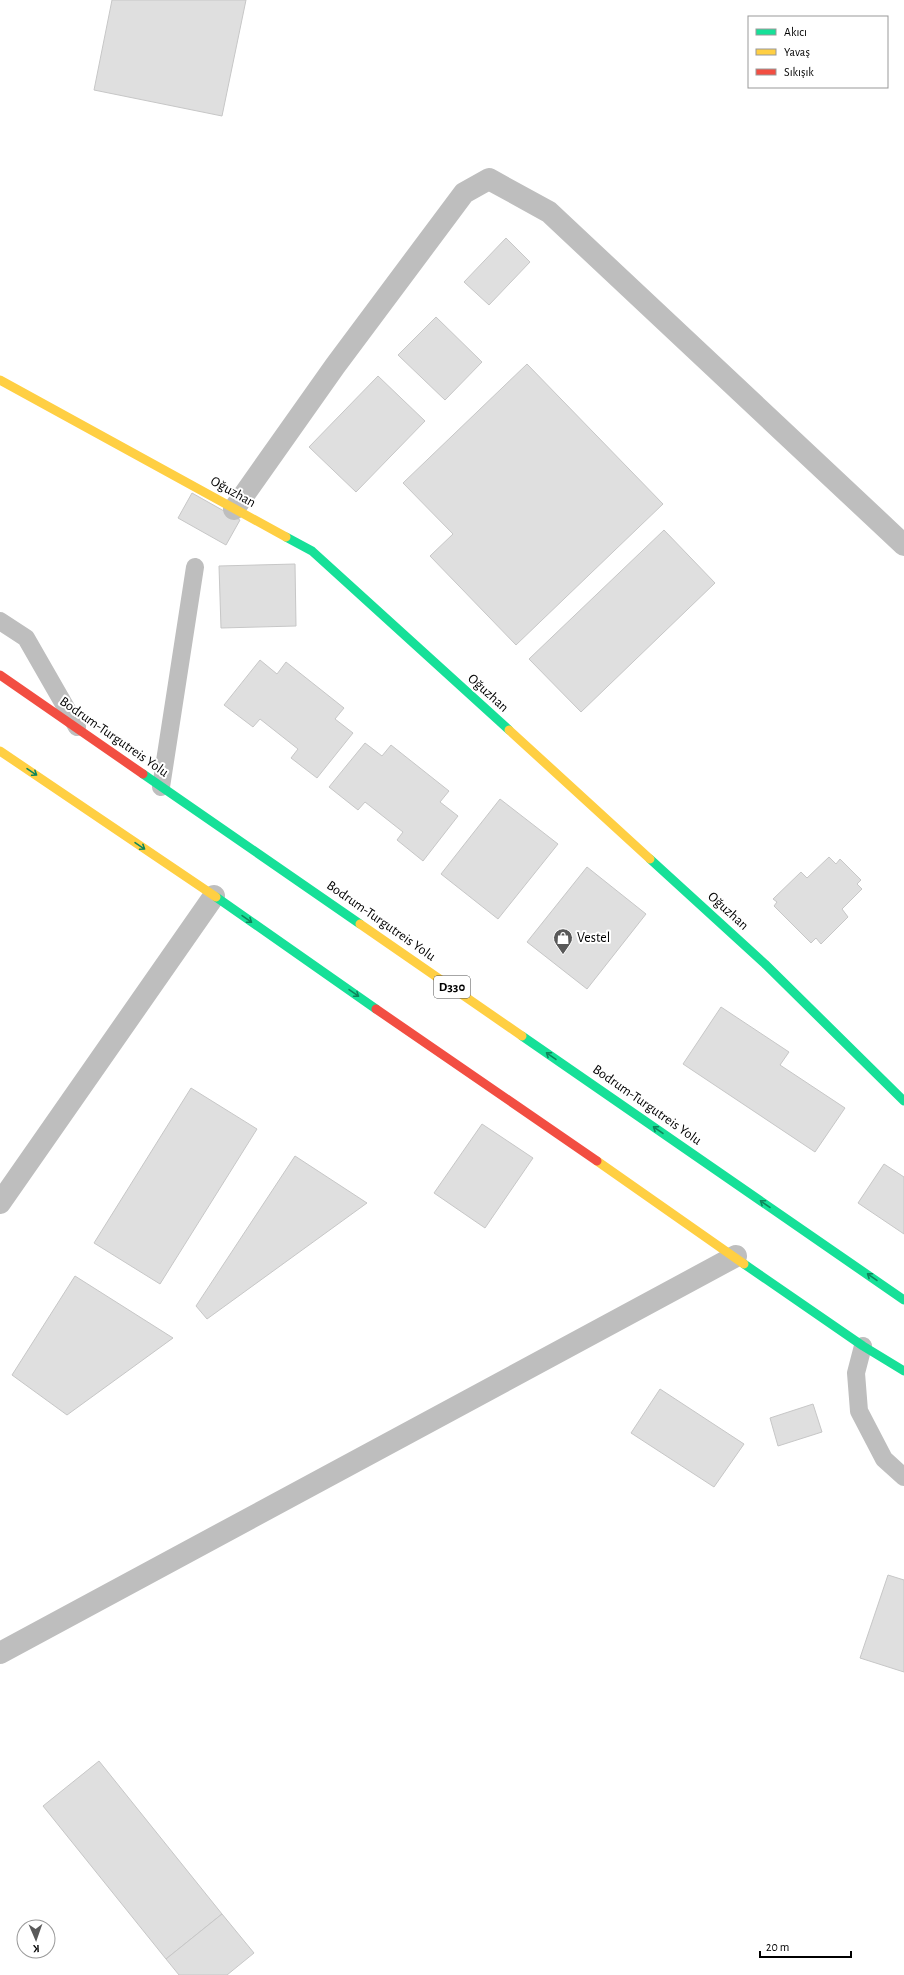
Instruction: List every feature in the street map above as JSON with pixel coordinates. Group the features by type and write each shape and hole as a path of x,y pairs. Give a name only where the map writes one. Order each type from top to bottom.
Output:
{"main road":[{"name":"Oğuzhan","path":"0,380 312,551 765,964 904,1101"},
{"name":"Bodrum-Turgutreis Yolu","path":"0,675 904,1300"},
{"path":"0,751 214,896 736,1256 863,1346 904,1371"}],"street":[{"path":"234,509 335,366 464,193 489,179 549,212 904,545"},
{"path":"0,1203 214,896"},
{"path":"0,1652 736,1256"}],"lane":[{"path":"161,787 195,566"},
{"path":"0,621 26,638 77,728"},
{"path":"863,1346 856,1373 859,1411 884,1459 904,1477"}],"building":[{"path":"112,0 246,0 222,116 94,90"},
{"path":"506,238 530,262 489,305 464,282"},
{"path":"436,317 482,362 445,400 398,355"},
{"path":"527,364 663,504 516,645 430,556 453,534 403,483"},
{"path":"378,376 425,421 356,492 309,447"},
{"path":"192,493 240,520 226,545 178,518"},
{"path":"664,530 715,583 581,712 529,659"},
{"path":"295,564 296,626 221,628 219,566"},
{"path":"260,660 277,674 286,662 344,708 335,719 353,733 317,778 291,758 298,749 260,719 253,727 224,705"},
{"path":"365,743 382,756 391,745 449,791 440,802 458,816 423,861 397,840 403,832 365,802 358,810 329,787"},
{"path":"500,799 558,844 498,919 441,874"},
{"path":"829,857 836,864 840,859 861,880 857,884 862,889 842,909 848,917 821,944 816,938 811,943 774,906 777,902 773,899 801,872 807,878"},
{"path":"587,867 646,914 587,989 527,942"},
{"path":"721,1007 789,1052 780,1065 845,1108 815,1152 683,1064"},
{"path":"191,1088 257,1129 160,1284 94,1243"},
{"path":"482,1124 533,1158 485,1228 434,1193"},
{"path":"295,1156 367,1203 207,1319 196,1306"},
{"path":"884,1164 904,1177 904,1234 858,1203"},
{"path":"75,1276 173,1338 67,1415 12,1375"},
{"path":"660,1389 744,1444 714,1487 631,1433"},
{"path":"813,1404 822,1432 778,1446 770,1418"},
{"path":"888,1575 904,1580 904,1672 860,1658"},
{"path":"99,1761 222,1914 166,1959 43,1806"},
{"path":"222,1914 254,1953 227,1975 179,1975 166,1959"}],"traffic: fast":[{"path":"286,537 312,551 509,730"},
{"path":"143,774 360,924"},
{"path":"650,859 765,964 904,1101"},
{"path":"216,897 376,1009"},
{"path":"522,1036 904,1300"},
{"path":"744,1264 863,1346 904,1371"}],"traffic: slow":[{"path":"0,380 286,537"},
{"path":"509,730 650,859"},
{"path":"0,751 216,897"},
{"path":"360,924 522,1036"},
{"path":"597,1161 744,1264"}],"traffic: jam":[{"path":"0,675 143,774"},
{"path":"376,1009 597,1161"}],"place":[{"name":"Vestel","path":"563,955"}]}
